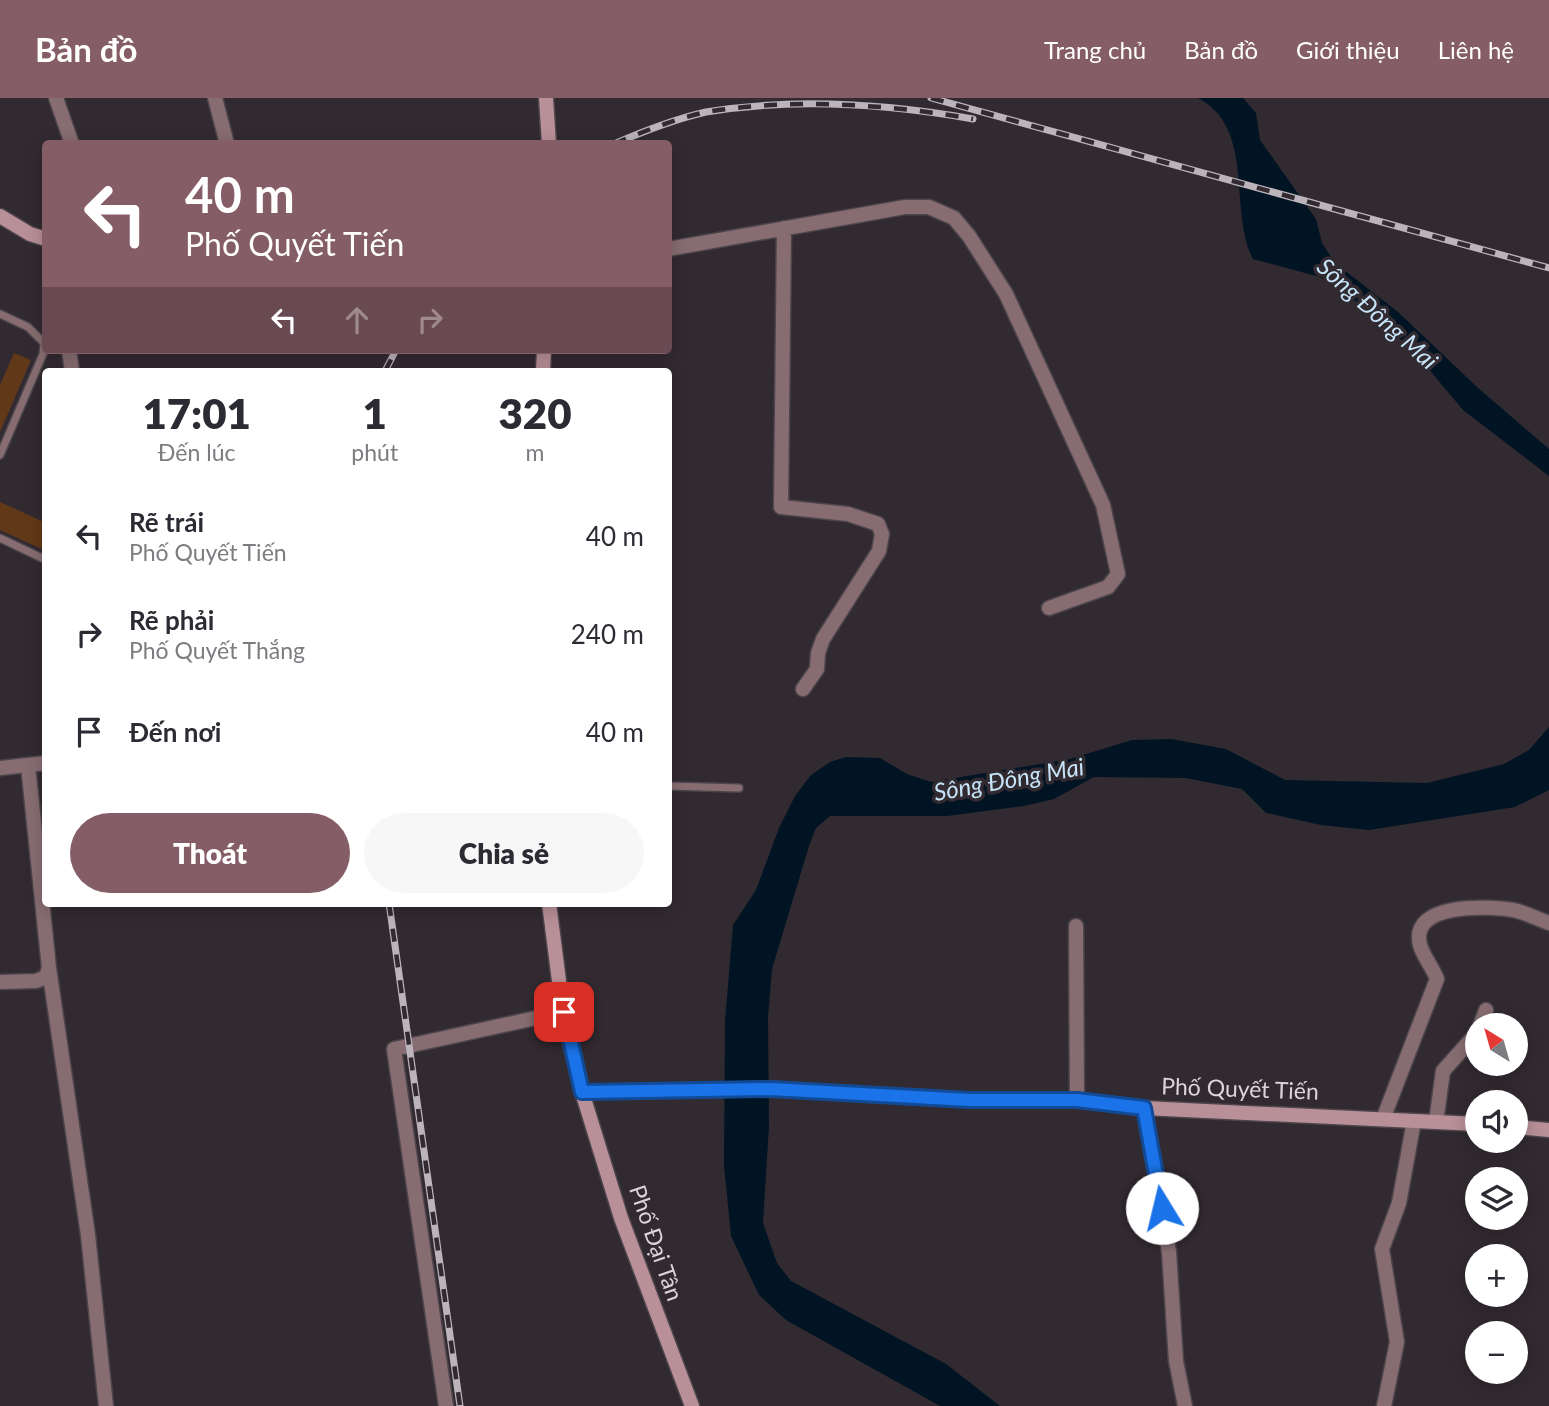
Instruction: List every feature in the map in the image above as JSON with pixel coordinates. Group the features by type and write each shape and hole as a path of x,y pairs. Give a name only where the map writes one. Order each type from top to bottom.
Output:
{"street":[{"path":"56,98 71,140"},
{"path":"215,98 226,140"},
{"path":"546,98 547,140"},
{"path":"672,248 884,209 929,207 954,218 969,236 1006,294 1103,505 1114,547 1118,574 1108,587 1049,607"},
{"path":"0,216 30,234 42,238"},
{"path":"784,228 781,507 848,514 878,524 882,534 878,551 828,631 818,653 817,669 803,688"},
{"path":"0,768 42,763"},
{"path":"29,765 42,897"},
{"path":"43,907 49,968 88,1235 106,1406"},
{"name":"Phố Đại Tân","path":"550,907 564,1012 582,1092 621,1218 692,1406"},
{"path":"1383,1119 1437,979 1420,945 1420,930 1430,916 1444,910 1500,909 1516,911 1549,923"},
{"path":"1076,926 1077,1100"},
{"path":"0,982 36,981 46,977 49,968"},
{"path":"446,1406 394,1070 394,1049 564,1012"},
{"path":"1436,1122 1443,1071 1465,1046"},
{"name":"Phố Quyết Tiến","path":"582,1092 771,1089 969,1100 1077,1100 1144,1108 1465,1123"},
{"path":"1144,1108 1169,1252 1176,1361 1185,1406"},
{"path":"1384,1406 1397,1342 1382,1249 1399,1203 1414,1121"},
{"path":"1528,1128 1549,1130"}],"lane":[{"path":"0,314 28,327 42,340"},
{"path":"0,456 43,354"},
{"path":"0,538 42,558"},
{"path":"672,786 739,788"}],"water":[{"name":"Sông Đông Mai","path":"1198,98 1243,98 1256,113 1260,140 1316,219 1322,243 1335,263 1398,312 1477,387 1549,449 1549,476 1463,410 1412,349 1353,299 1320,277 1253,259 1246,240 1238,172 1228,129 1216,112"},
{"name":"Sông Đông Mai","path":"1549,727 1549,790 1515,807 1369,830 1321,825 1266,813 1242,789 1186,778 1094,777 1054,799 1024,806 947,816 830,816 816,828 809,846 772,969 768,1017 769,1126 763,1223 777,1263 791,1281 946,1364 1000,1406 940,1406 786,1320 759,1295 731,1236 724,1165 725,1021 733,925 756,890 779,828 795,796 811,775 830,762 846,757 880,758 907,774 931,782 1070,759 1132,740 1171,739 1226,749 1285,780 1427,783 1504,764 1529,750"}],"building":[{"path":"14,353 31,360 0,432 0,385"},
{"path":"0,502 42,521 42,549 0,530"}],"railway":[{"path":"931,98 1549,268"},
{"path":"624,140 706,112 771,105 873,107 973,119"},
{"path":"387,368 394,354"},
{"path":"390,907 460,1406"}],"route":[{"path":"564,1012 572,1058 582,1092 771,1089 969,1100 1077,1100 1144,1108 1162,1208"}]}
